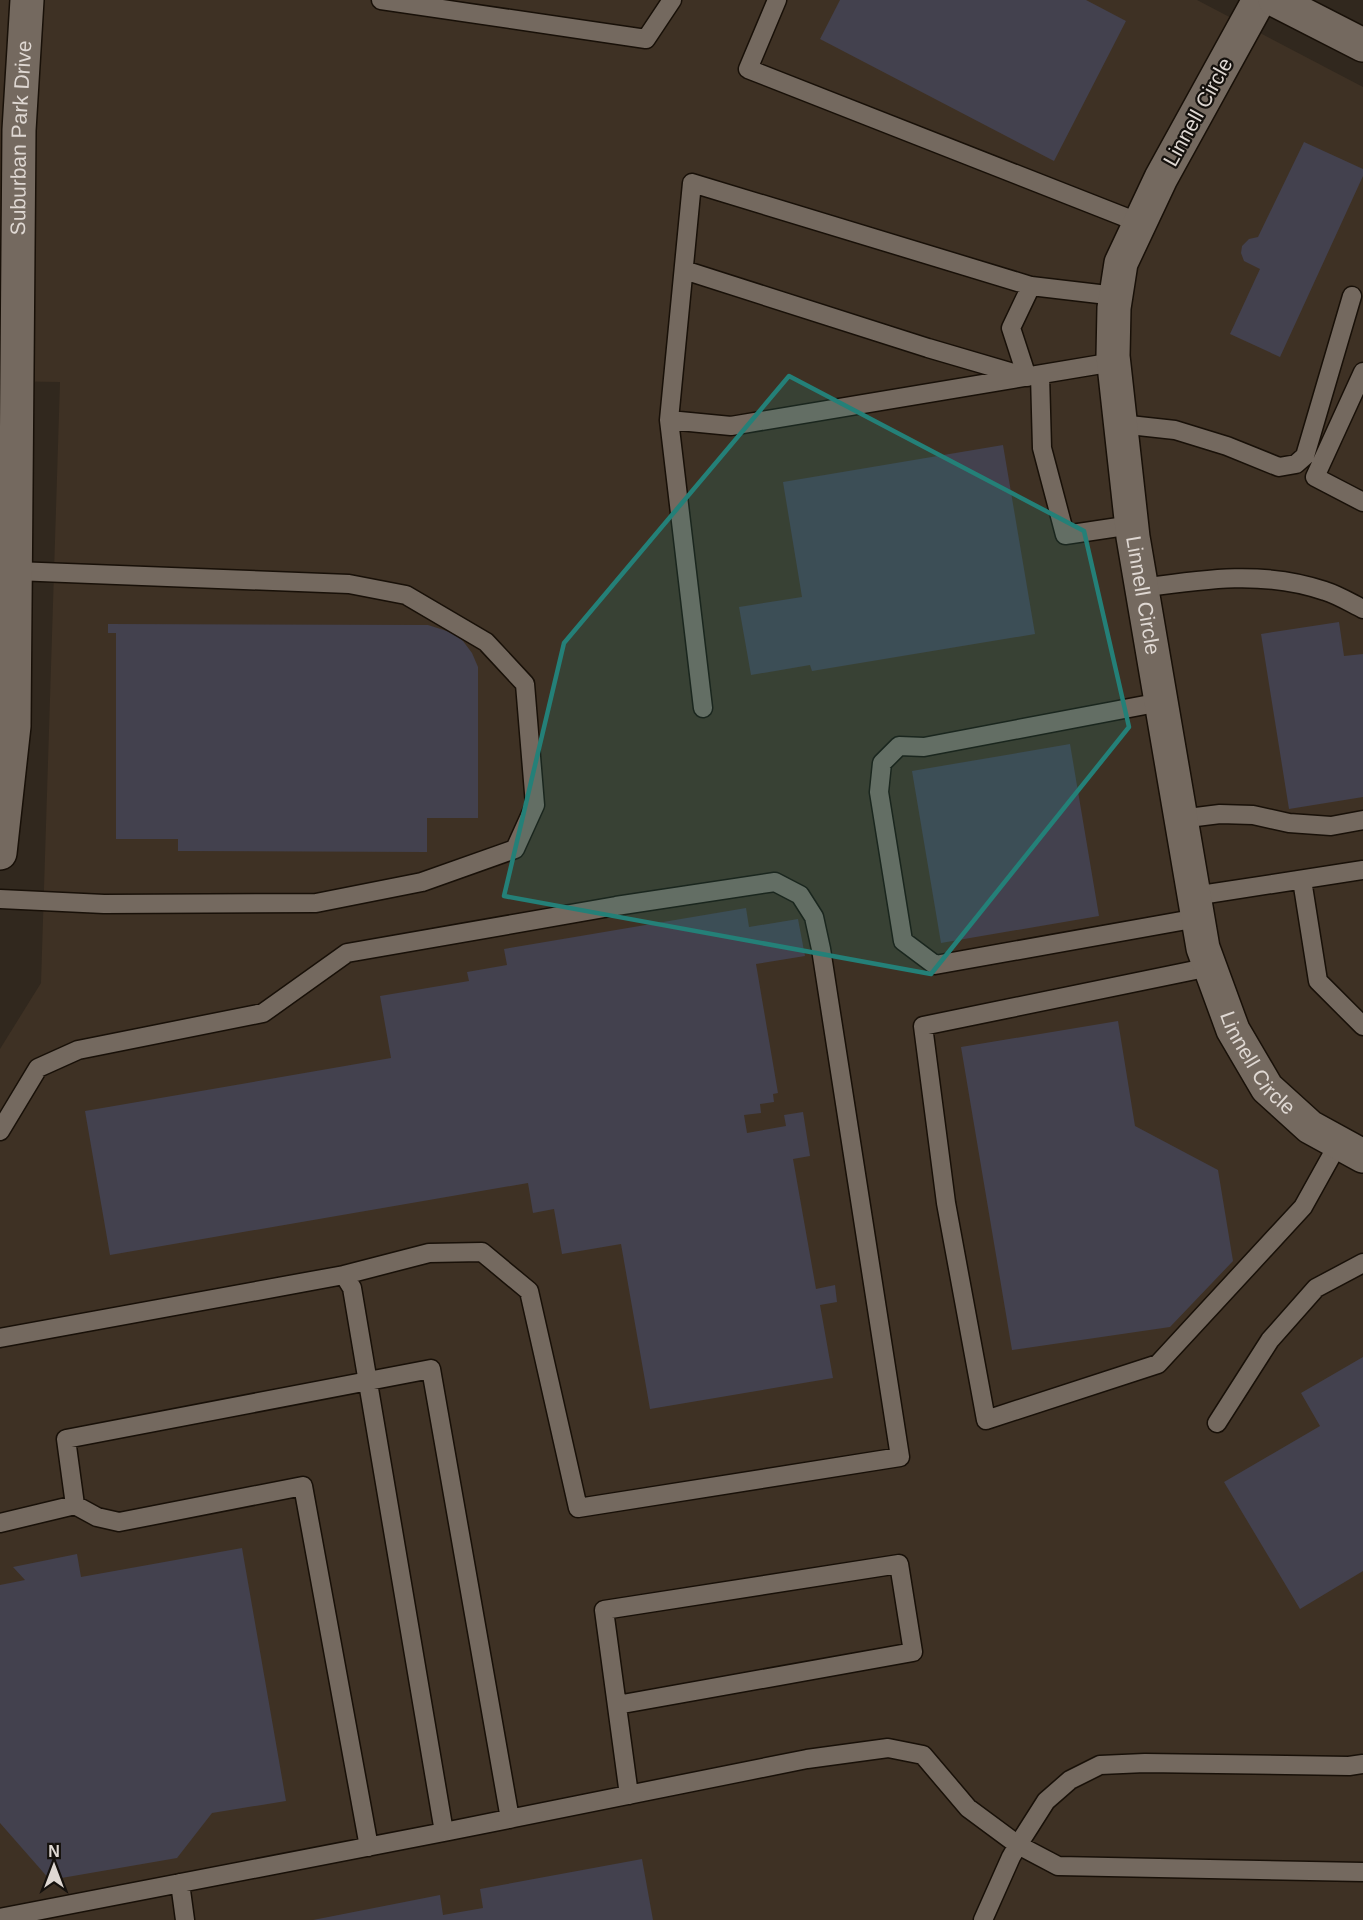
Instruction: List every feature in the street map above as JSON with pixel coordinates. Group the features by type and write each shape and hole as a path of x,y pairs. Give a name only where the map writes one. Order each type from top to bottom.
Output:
{"street":[{"name":"Suburban Park Drive","path":"0,853 14,726 15,571 9,154 27,0"},
{"name":"Linnell Circle","path":"1259,0 1161,178 1121,263 1114,308 1114,362 1132,525 1203,948 1233,1030 1268,1088 1310,1127 1351,1150"},
{"path":"1275,0 1363,45"}],"lane":[{"path":"381,0 646,39 672,0"},
{"path":"777,0 748,69 1140,223"},
{"path":"703,708 669,420 692,183 1031,286 1116,296"},
{"path":"684,270 928,348 1034,376"},
{"path":"1031,286 1011,328 1034,376 1042,448 1065,535 1132,525"},
{"path":"1120,424 1175,430 1227,446 1279,466 1296,464 1305,456 1352,296"},
{"path":"669,420 731,426 1114,362"},
{"path":"1363,372 1315,477 1363,502"},
{"path":"0,899 104,904 316,903 422,882 515,849 535,805 525,684 486,642 406,595 349,584 15,571"},
{"path":"1142,588 1203,579 1243,577 1287,580 1327,592 1363,609"},
{"path":"1161,702 924,747 899,746 882,763 879,792 903,941 935,965 1196,907 1302,880 1363,870"},
{"path":"1180,819 1220,814 1253,815 1289,823 1331,826 1363,820"},
{"path":"1302,880 1318,981 1363,1026"},
{"path":"0,1131 38,1068 78,1050 263,1013 347,953 616,906 774,882 800,895 814,917 821,949 900,1457 578,1508 529,1291 482,1252 429,1253 344,1275 0,1338"},
{"path":"1210,967 923,1026 946,1203 986,1420 1158,1365 1303,1207 1351,1150"},
{"path":"1217,1423 1270,1340 1316,1287 1363,1263"},
{"path":"344,1275 352,1287 444,1832"},
{"path":"75,1504 66,1439 431,1369 510,1819"},
{"path":"0,1523 75,1504 97,1517 119,1522 303,1486 369,1847"},
{"path":"617,1706 913,1652 899,1564 604,1610 629,1795"},
{"path":"0,1918 807,1760 888,1748 923,1755 968,1808 1018,1845 1058,1866 1363,1872"},
{"path":"983,1920 1011,1857 1046,1801 1070,1780 1100,1765 1145,1763 1348,1766 1363,1764"},
{"path":"180,1883 185,1920"}],"highlighted area":[{"path":"789,376 1084,531 1129,727 931,974 504,896 564,643"}],"shaded area":[{"path":"0,0 1197,0 1363,87 1363,1920 0,1920 0,1049 41,983 60,382 0,381"}],"building":[{"path":"840,0 1086,0 1126,21 1054,161 820,39"},
{"path":"1304,142 1363,169 1363,176 1280,357 1230,334 1260,269 1244,261 1241,253 1242,246 1249,239 1258,237"},
{"path":"1003,445 1035,634 812,671 810,665 751,675 739,607 802,597 783,482"},
{"path":"1339,622 1344,656 1363,654 1363,797 1289,809 1261,634"},
{"path":"108,624 428,625 453,633 472,653 478,667 478,818 427,818 427,852 178,851 178,839 116,839 116,633 108,633"},
{"path":"1070,744 1099,916 941,943 912,771"},
{"path":"746,908 749,927 798,919 805,956 756,964 778,1093 773,1094 774,1102 760,1104 761,1113 744,1115 747,1133 786,1126 784,1115 803,1112 810,1156 793,1159 816,1289 835,1285 837,1302 820,1305 833,1378 650,1409 621,1244 562,1254 554,1209 533,1213 528,1183 110,1255 85,1111 391,1058 380,996 469,981 467,972 507,965 504,949"},
{"path":"1118,1021 1135,1126 1218,1170 1233,1261 1170,1327 1012,1350 961,1047"},
{"path":"1363,1357 1363,1571 1300,1609 1224,1482 1320,1426 1301,1393"},
{"path":"242,1548 286,1801 212,1813 177,1858 50,1880 0,1823 0,1585 25,1580 13,1567 77,1554 81,1577"},
{"path":"642,1859 653,1920 313,1920 440,1895 443,1915 483,1908 480,1889"}]}
